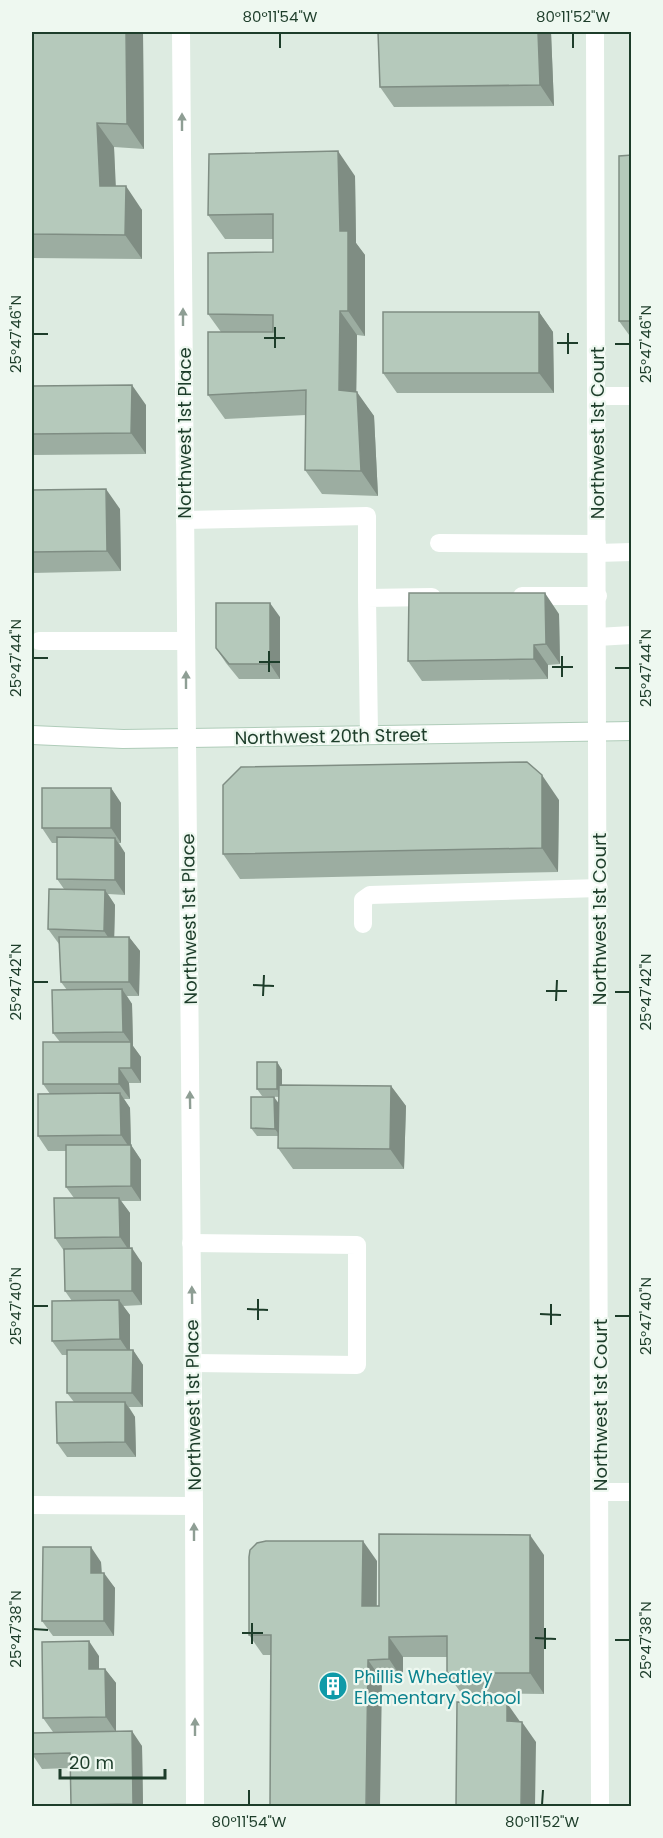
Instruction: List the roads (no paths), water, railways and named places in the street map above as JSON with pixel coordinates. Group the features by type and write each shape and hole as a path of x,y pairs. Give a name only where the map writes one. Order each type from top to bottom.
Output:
{"street":[{"name":"Northwest 1st Place","path":"181,32 195,1806"},
{"name":"Northwest 1st Court","path":"595,32 600,1806"},
{"path":"596,396 632,396"},
{"path":"185,520 367,516 369,735"},
{"path":"439,543 597,548 632,552"},
{"path":"508,596 598,596"},
{"path":"368,598 449,597"},
{"path":"597,637 632,635"},
{"path":"39,641 186,641"},
{"name":"Northwest 20th Street","path":"32,735 123,740 632,731"},
{"path":"363,924 363,900 370,895 599,888"},
{"path":"192,1243 357,1245 357,1365 193,1363"},
{"path":"600,1492 632,1492"},
{"path":"32,1505 194,1506"}],"place":[{"name":"Phillis Wheatley Elementary School","path":"333,1686"}]}
